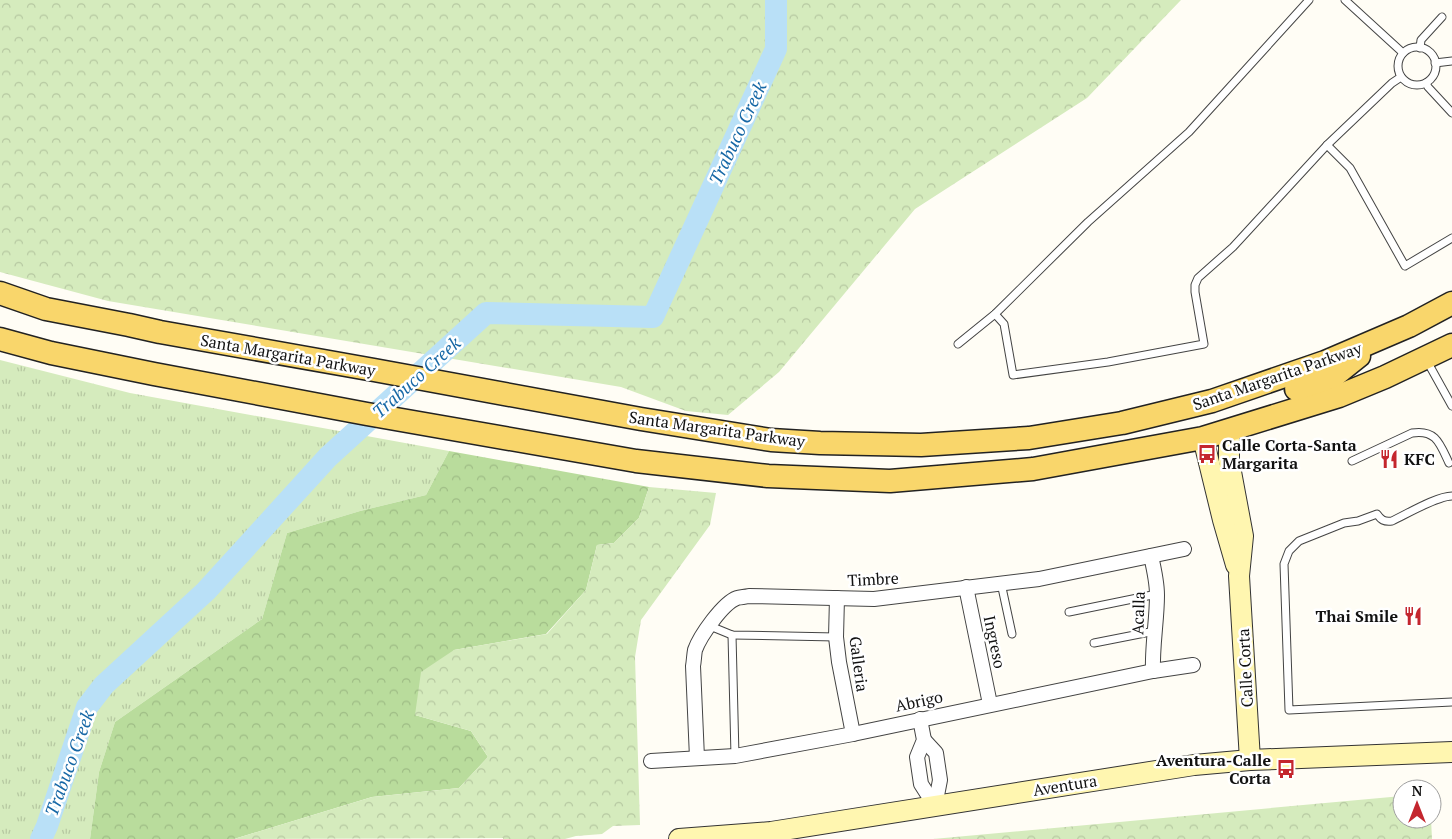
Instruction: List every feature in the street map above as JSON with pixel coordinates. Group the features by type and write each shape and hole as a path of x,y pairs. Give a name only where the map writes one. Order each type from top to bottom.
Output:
{"main road":[{"name":"Santa Margarita Parkway","path":"0,293 46,309 160,332 641,419 771,440 820,443 921,444 1029,438 1122,423 1212,401 1325,362 1409,326 1452,303"},
{"path":"1203,438 1218,419 1228,411 1334,376 1382,338"},
{"path":"0,339 51,353 164,376 636,461 768,476 890,480 1033,469 1203,438 1339,396 1385,377 1452,345"}],"street":[{"name":"Calle Corta","path":"1229,430 1229,461 1243,536 1239,576 1250,760"},
{"name":"Calle Corta","path":"1203,438 1239,576"},
{"name":"Timbre","path":"697,758 694,652 702,637 729,602 738,597 874,598 1039,579 1184,549"},
{"name":"Acalla","path":"1151,556 1157,594 1153,671"},
{"name":"Ingreso","path":"966,588 990,704"},
{"name":"Galleria","path":"837,598 836,637 853,734"},
{"name":"Abrigo","path":"652,760 735,756 853,734 1153,671 1193,665"},
{"path":"920,719 924,740 936,753 940,780 934,806"},
{"path":"924,740 917,757 921,784 934,806"},
{"name":"Aventura","path":"679,839 819,828 934,806 1194,765 1250,760 1452,752"}],"lane":[{"path":"958,344 995,314 1088,222 1189,132 1309,0"},
{"path":"1345,0 1403,53"},
{"path":"1420,48 1422,40 1442,17"},
{"path":"1420,48 1430,53 1436,64 1434,74 1426,82 1415,85 1401,77 1398,65 1403,53 1420,48"},
{"path":"1436,64 1452,61"},
{"path":"995,314 1004,324 1014,376 1108,362 1204,344 1195,292 1198,278 1233,247 1327,146 1392,83 1401,77"},
{"path":"1426,82 1428,87 1452,113"},
{"path":"1327,146 1350,168 1404,266 1452,238"},
{"path":"1426,358 1452,406"},
{"path":"1352,461 1412,433 1420,432 1428,433 1439,441 1449,462"},
{"path":"1452,496 1435,501 1392,521 1386,522 1381,520 1377,514 1358,521 1344,523 1299,541 1289,552 1284,564 1289,710 1452,702"},
{"path":"1001,583 1012,634"},
{"path":"1069,612 1157,594"},
{"path":"710,626 732,635 836,637"},
{"path":"1094,643 1156,631"},
{"path":"732,635 735,756"}],"green space":[{"path":"0,0 1181,0 1087,98 915,209 779,372 728,415 686,411 621,387 108,301 0,272"},
{"path":"0,360 130,393 449,451 426,495 360,511 287,533 262,619 115,722 99,772 90,839 0,839"},
{"path":"449,451 649,487 639,518 614,543 597,545 586,590 546,634 454,650 415,715 471,731 488,757 459,788 372,797 234,839 90,839 99,772 115,722 262,619 287,533 360,511 426,495"},
{"path":"649,487 716,493 710,525 641,620 635,657 640,825 613,826 602,834 565,839 234,839 372,797 459,788 488,757 471,731 415,715 421,672 454,650 547,634 586,590 597,545 614,543 639,518"},
{"path":"1392,797 1392,829 1432,829 1432,839 933,839"}],"waterway":[{"name":"Trabuco Creek","path":"41,839 87,707 104,685 206,591 328,457 486,313 653,317 776,49 776,0"}],"place":[{"name":"Calle Corta-Santa Margarita","path":"1207,454"},
{"name":"KFC","path":"1389,459"},
{"name":"Thai Smile","path":"1413,616"},
{"name":"Aventura-Calle Corta","path":"1286,769"}]}
